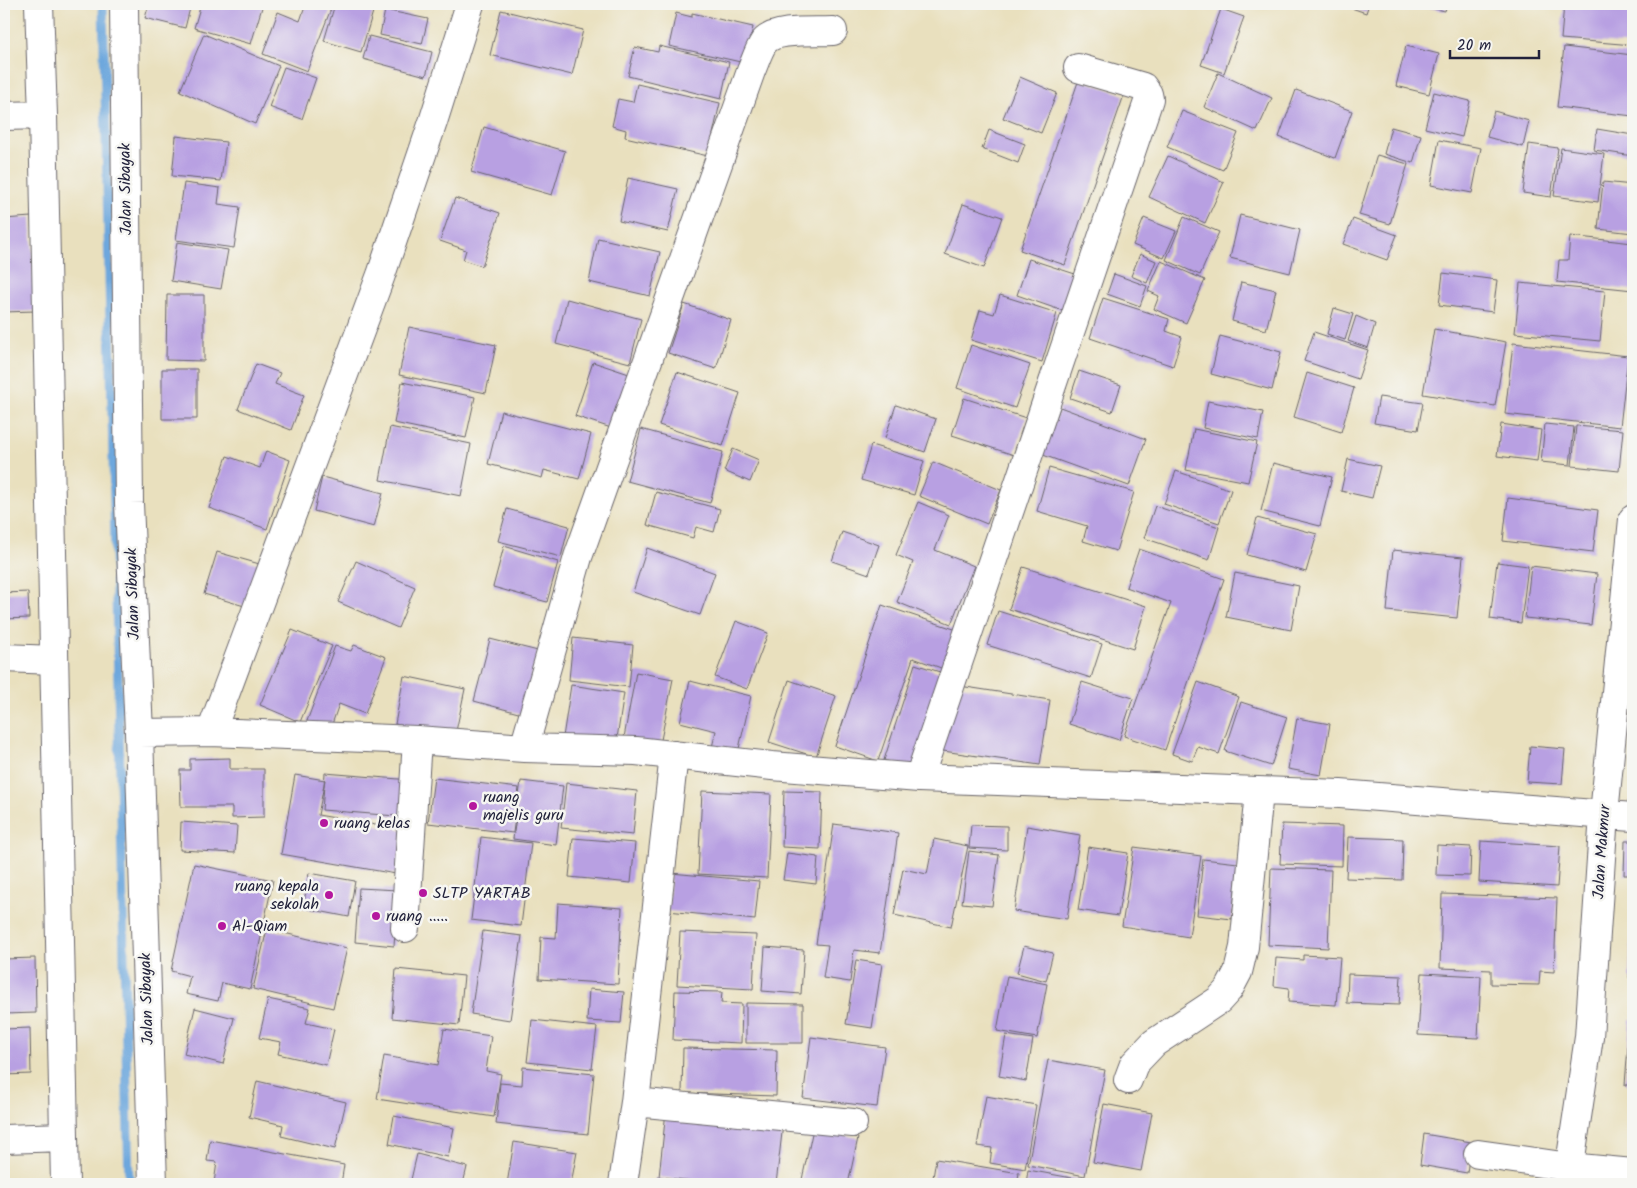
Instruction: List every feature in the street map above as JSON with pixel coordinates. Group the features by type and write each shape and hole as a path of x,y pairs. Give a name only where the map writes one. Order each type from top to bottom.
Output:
{"street":[{"path":"39,4 43,115 65,1184"},
{"name":"Jalan Sibayak","path":"124,4 129,503 153,1184"},
{"path":"211,732 381,275 433,122 470,4"},
{"path":"524,748 578,557 750,71 764,43 771,36 787,32 833,31"},
{"path":"919,778 1149,99 1143,87 1078,68"},
{"path":"4,116 43,115"},
{"name":"Jalan Makmur","path":"1568,1176 1589,1037 1604,814 1629,599 1633,520"},
{"path":"4,658 54,660"},
{"path":"138,733 211,732 417,740 524,748 636,751 772,766 919,778 1340,794 1633,817"},
{"path":"405,928 417,740"},
{"path":"623,1184 635,1102 674,755"},
{"path":"1128,1080 1134,1064 1154,1043 1219,1000 1230,989 1238,972 1244,947 1259,792"},
{"path":"635,1102 853,1123"},
{"path":"4,1139 64,1137"},
{"path":"1478,1154 1568,1176 1633,1173"}],"building":[{"path":"149,4 191,4 185,28 145,18"},
{"path":"201,4 263,4 251,44 194,28"},
{"path":"306,4 326,4 332,6 307,71 263,54 278,12 300,21"},
{"path":"335,4 375,5 361,52 324,41"},
{"path":"1340,4 1369,4 1366,13"},
{"path":"1412,4 1447,4 1445,11"},
{"path":"1564,4 1633,4 1633,45 1561,39"},
{"path":"1221,9 1244,17 1224,73 1201,65"},
{"path":"385,10 428,19 422,44 380,35"},
{"path":"501,10 583,30 572,75 490,55"},
{"path":"676,13 692,17 692,13 753,27 745,63 669,46"},
{"path":"204,34 279,66 255,124 180,91"},
{"path":"369,36 432,52 426,76 363,59"},
{"path":"659,46 729,62 721,99 628,76 635,47 658,52"},
{"path":"1406,46 1439,54 1429,94 1396,86"},
{"path":"1564,47 1633,55 1633,116 1557,107"},
{"path":"284,67 316,78 302,119 269,107"},
{"path":"1218,73 1272,98 1257,131 1204,107"},
{"path":"1020,77 1057,93 1041,133 1003,118"},
{"path":"1079,79 1124,95 1065,265 1020,250"},
{"path":"637,84 720,103 708,156 625,137 626,130 612,126 618,99 633,102"},
{"path":"1296,90 1352,111 1335,158 1279,137"},
{"path":"1434,92 1470,101 1462,137 1425,128"},
{"path":"1182,111 1238,133 1223,170 1167,147"},
{"path":"1494,111 1529,121 1523,147 1487,137"},
{"path":"484,127 565,151 552,195 471,172"},
{"path":"1391,127 1421,135 1413,163 1384,154"},
{"path":"1597,129 1633,135 1633,156 1594,150"},
{"path":"989,130 1025,144 1018,163 982,149"},
{"path":"176,136 226,142 221,181 172,176"},
{"path":"1439,140 1481,148 1472,193 1431,185"},
{"path":"1529,144 1558,148 1551,197 1523,193"},
{"path":"1561,148 1604,154 1598,202 1554,196"},
{"path":"1377,155 1408,164 1390,224 1359,215"},
{"path":"1168,156 1224,182 1205,223 1149,197"},
{"path":"628,178 678,189 668,232 619,221"},
{"path":"1603,182 1633,185 1633,233 1598,229"},
{"path":"184,183 220,188 218,204 240,207 234,248 176,240"},
{"path":"455,198 500,213 482,266 463,260 466,250 440,241"},
{"path":"963,204 1002,217 984,268 945,254"},
{"path":"1240,215 1300,230 1290,273 1230,258"},
{"path":"31,217 35,311 4,312 4,219"},
{"path":"1184,217 1219,232 1200,275 1166,260"},
{"path":"1144,218 1176,231 1164,258 1133,245"},
{"path":"1353,219 1397,235 1387,260 1343,244"},
{"path":"1570,236 1633,243 1633,290 1557,282 1559,260 1568,260"},
{"path":"598,238 660,252 650,296 589,282"},
{"path":"177,242 228,250 221,289 171,281"},
{"path":"1140,254 1156,261 1147,283 1131,276"},
{"path":"1029,259 1075,274 1063,311 1017,295"},
{"path":"1161,261 1205,280 1186,323 1154,309 1159,296 1148,291"},
{"path":"1443,273 1497,280 1493,312 1439,305"},
{"path":"1114,274 1147,286 1140,306 1107,294"},
{"path":"1241,282 1276,290 1266,330 1232,321"},
{"path":"1520,283 1605,291 1600,341 1515,333"},
{"path":"167,295 204,295 204,361 166,360"},
{"path":"1000,295 1057,313 1042,362 971,340 980,310 994,314"},
{"path":"1103,298 1169,319 1166,331 1182,337 1173,366 1090,338"},
{"path":"567,299 641,319 630,363 556,344"},
{"path":"684,304 731,320 716,369 668,353"},
{"path":"1334,308 1353,314 1345,340 1327,334"},
{"path":"1356,316 1375,324 1368,348 1348,341"},
{"path":"409,327 496,345 486,393 399,375"},
{"path":"1434,329 1506,342 1495,406 1423,394"},
{"path":"1314,332 1368,350 1358,379 1304,361"},
{"path":"1220,336 1281,352 1272,390 1211,374"},
{"path":"1513,343 1628,356 1620,427 1505,414"},
{"path":"971,345 1030,365 1015,408 957,388"},
{"path":"593,362 635,376 617,430 575,416"},
{"path":"256,364 280,373 275,384 304,395 291,430 238,409"},
{"path":"162,369 197,369 197,419 162,419"},
{"path":"1079,371 1121,385 1112,412 1070,398"},
{"path":"677,372 740,393 723,446 659,425"},
{"path":"1307,373 1354,388 1341,432 1294,417"},
{"path":"402,382 475,397 466,438 394,423"},
{"path":"1379,397 1423,403 1418,430 1374,423"},
{"path":"964,398 1026,418 1014,455 952,435"},
{"path":"1208,401 1263,412 1258,439 1203,428"},
{"path":"896,405 936,419 925,452 885,438"},
{"path":"1060,407 1146,439 1129,486 1043,455"},
{"path":"501,411 591,434 579,479 544,470 542,478 488,464"},
{"path":"1501,424 1541,430 1537,461 1497,456"},
{"path":"1545,424 1574,427 1570,465 1541,462"},
{"path":"1576,426 1623,430 1619,471 1572,466"},
{"path":"390,427 471,444 461,496 380,480"},
{"path":"641,429 723,452 710,503 627,481"},
{"path":"1194,429 1257,442 1248,482 1186,470"},
{"path":"871,445 924,461 914,495 861,480"},
{"path":"733,449 759,460 750,482 724,471"},
{"path":"266,451 290,460 267,529 209,508 227,456 260,468"},
{"path":"1348,459 1380,466 1372,498 1341,491"},
{"path":"933,462 1001,490 987,524 919,496"},
{"path":"1273,463 1332,477 1320,526 1261,511"},
{"path":"1049,468 1134,492 1116,551 1083,541 1087,526 1037,511"},
{"path":"1176,471 1231,490 1219,523 1164,504"},
{"path":"322,477 383,493 374,527 314,511"},
{"path":"656,492 720,509 714,532 696,527 693,538 647,525"},
{"path":"1508,498 1598,510 1593,552 1503,541"},
{"path":"918,502 949,515 935,550 974,566 951,624 897,602 913,562 896,555"},
{"path":"1155,506 1219,527 1209,560 1144,538"},
{"path":"507,509 569,526 561,557 498,541"},
{"path":"1257,518 1317,534 1306,572 1247,555"},
{"path":"842,532 879,545 869,574 832,561"},
{"path":"504,546 558,562 547,602 493,587"},
{"path":"647,548 715,573 700,615 633,592"},
{"path":"1139,549 1224,579 1165,750 1124,736 1171,603 1126,587"},
{"path":"1393,550 1463,557 1457,618 1387,611"},
{"path":"217,552 263,565 251,608 204,594"},
{"path":"356,561 415,587 398,628 338,602"},
{"path":"1497,562 1528,566 1521,623 1490,619"},
{"path":"1531,566 1597,574 1591,625 1525,618"},
{"path":"1023,567 1146,606 1133,649 1009,609"},
{"path":"1235,573 1299,586 1291,630 1226,617"},
{"path":"28,592 29,618 4,619 4,593"},
{"path":"882,605 957,630 944,669 913,658 878,761 835,746"},
{"path":"998,611 1102,644 1091,678 987,645"},
{"path":"736,621 768,633 747,689 715,677"},
{"path":"292,630 332,646 300,722 260,705"},
{"path":"573,638 633,645 629,687 569,680"},
{"path":"490,639 538,651 522,714 474,701"},
{"path":"354,645 386,657 365,714 339,704 330,730 307,721 335,646 351,651"},
{"path":"915,664 946,674 915,770 884,760"},
{"path":"636,672 673,679 659,750 623,743"},
{"path":"404,676 465,689 455,736 395,724"},
{"path":"789,680 836,696 816,757 769,742"},
{"path":"690,681 751,696 738,753 712,747 716,731 680,722"},
{"path":"1082,682 1133,698 1119,740 1069,724"},
{"path":"1198,682 1239,697 1219,754 1198,747 1192,761 1172,754"},
{"path":"571,685 624,693 616,745 563,737"},
{"path":"953,685 1050,700 1040,765 943,751"},
{"path":"1241,702 1287,717 1271,766 1225,751"},
{"path":"1297,718 1330,724 1321,775 1288,769"},
{"path":"1530,746 1565,749 1562,784 1527,782"},
{"path":"230,758 230,769 264,769 264,817 232,818 232,807 181,807 180,770 190,770 190,759"},
{"name":"ruang kelas","path":"325,773 411,780 408,817 322,810"},
{"name":"ruang kelas","path":"295,775 325,780 318,815 404,830 396,874 281,854"},
{"name":"ruang majelis guru","path":"434,778 519,788 513,833 428,823"},
{"path":"521,781 563,786 556,845 513,839"},
{"path":"566,783 637,791 633,835 561,828"},
{"path":"702,791 771,794 767,878 698,874"},
{"path":"784,791 822,792 820,849 782,847"},
{"path":"181,822 237,826 235,853 180,850"},
{"path":"834,824 898,833 880,953 854,950 850,982 823,978 828,945 816,944"},
{"path":"1282,824 1343,826 1342,866 1280,864"},
{"path":"971,825 1007,826 1007,850 969,848"},
{"path":"1027,826 1080,835 1067,919 1014,911"},
{"path":"481,837 531,843 521,926 471,920"},
{"path":"1348,837 1403,839 1402,880 1346,878"},
{"path":"573,838 635,843 631,883 569,877"},
{"path":"934,839 968,846 951,927 894,915 903,869 927,874"},
{"path":"1481,841 1560,846 1557,887 1479,882"},
{"path":"1625,841 1633,841 1633,875 1624,875"},
{"path":"1437,845 1471,847 1470,876 1436,875"},
{"path":"1088,847 1128,853 1118,916 1078,910"},
{"path":"1134,847 1201,856 1189,937 1122,926"},
{"path":"969,851 999,855 992,906 962,903"},
{"path":"787,853 818,857 816,884 783,880"},
{"path":"1203,859 1238,863 1232,919 1197,915"},
{"name":"Al-Qiam","path":"194,864 273,880 250,989 222,983 218,1001 186,994 190,976 171,971"},
{"path":"1271,868 1331,870 1328,948 1268,945"},
{"name":"ruang kepala sekolah","path":"309,873 355,881 349,917 303,908"},
{"path":"671,873 759,881 755,920 668,911"},
{"name":"ruang .....","path":"359,888 398,890 394,946 355,942"},
{"path":"1442,894 1557,898 1554,972 1540,971 1539,985 1491,984 1491,970 1440,968"},
{"path":"558,903 622,908 618,984 539,979 541,937 556,938"},
{"path":"267,929 347,948 333,1008 253,989"},
{"path":"483,931 522,936 510,1020 471,1014"},
{"path":"680,932 756,935 753,989 677,985"},
{"path":"1631,937 1633,937 1633,978 1629,978"},
{"path":"1024,946 1053,953 1046,981 1017,973"},
{"path":"765,947 804,950 801,994 762,991"},
{"path":"1303,955 1340,957 1336,1005 1288,1002 1289,988 1274,986 1276,958 1303,960"},
{"path":"35,958 36,1013 4,1014 4,959"},
{"path":"856,960 882,964 872,1028 846,1024"},
{"path":"396,969 464,976 459,1025 392,1018"},
{"path":"1422,973 1481,976 1478,1038 1418,1035"},
{"path":"1348,974 1401,976 1399,1005 1347,1003"},
{"path":"1007,976 1047,984 1037,1038 997,1031"},
{"path":"589,989 624,992 621,1023 587,1021"},
{"path":"675,991 722,992 721,1003 742,1004 741,1043 673,1040"},
{"path":"268,999 310,1008 306,1023 334,1029 326,1065 278,1054 281,1042 259,1038"},
{"path":"746,1003 803,1004 803,1043 746,1043"},
{"path":"195,1008 234,1018 223,1064 184,1054"},
{"path":"532,1020 597,1027 592,1069 527,1062"},
{"path":"1630,1020 1633,1020 1633,1085 1625,1085"},
{"path":"30,1028 31,1074 4,1075 4,1029"},
{"path":"444,1029 491,1036 486,1071 501,1074 494,1117 377,1099 384,1056 438,1065"},
{"path":"1006,1035 1033,1039 1026,1081 999,1076"},
{"path":"811,1037 885,1047 877,1107 803,1098"},
{"path":"683,1048 777,1050 776,1096 682,1093"},
{"path":"1048,1060 1105,1070 1085,1176 1028,1165"},
{"path":"523,1067 594,1074 588,1134 496,1124 500,1083 522,1085"},
{"path":"257,1081 346,1102 335,1149 281,1136 283,1125 249,1117"},
{"path":"986,1096 1036,1105 1025,1169 990,1163 992,1148 977,1146"},
{"path":"1104,1104 1152,1113 1141,1171 1093,1162"},
{"path":"666,1111 783,1124 776,1184 721,1184 659,1177"},
{"path":"394,1116 454,1128 448,1157 389,1144"},
{"path":"813,1129 858,1138 848,1184 801,1184"},
{"path":"1424,1134 1471,1142 1467,1173 1420,1165"},
{"path":"210,1140 344,1165 341,1184 214,1183 217,1162 207,1161"},
{"path":"514,1142 577,1152 571,1184 507,1184"},
{"path":"417,1154 467,1167 463,1184 410,1184"},
{"path":"936,1159 1019,1173 1017,1184 932,1184"},
{"path":"1028,1170 1094,1182 1094,1184 1026,1184"},
{"path":"655,1178 682,1183 682,1184 654,1184"}],"waterway":[{"path":"103,4 129,1184"}],"place":[{"name":"ruang majelis guru","path":"473,806"},
{"name":"ruang kelas","path":"324,823"},
{"name":"SLTP YARTAB","path":"423,893"},
{"name":"ruang kepala sekolah","path":"329,895"},
{"name":"ruang .....","path":"376,916"},
{"name":"Al-Qiam","path":"222,926"}]}
